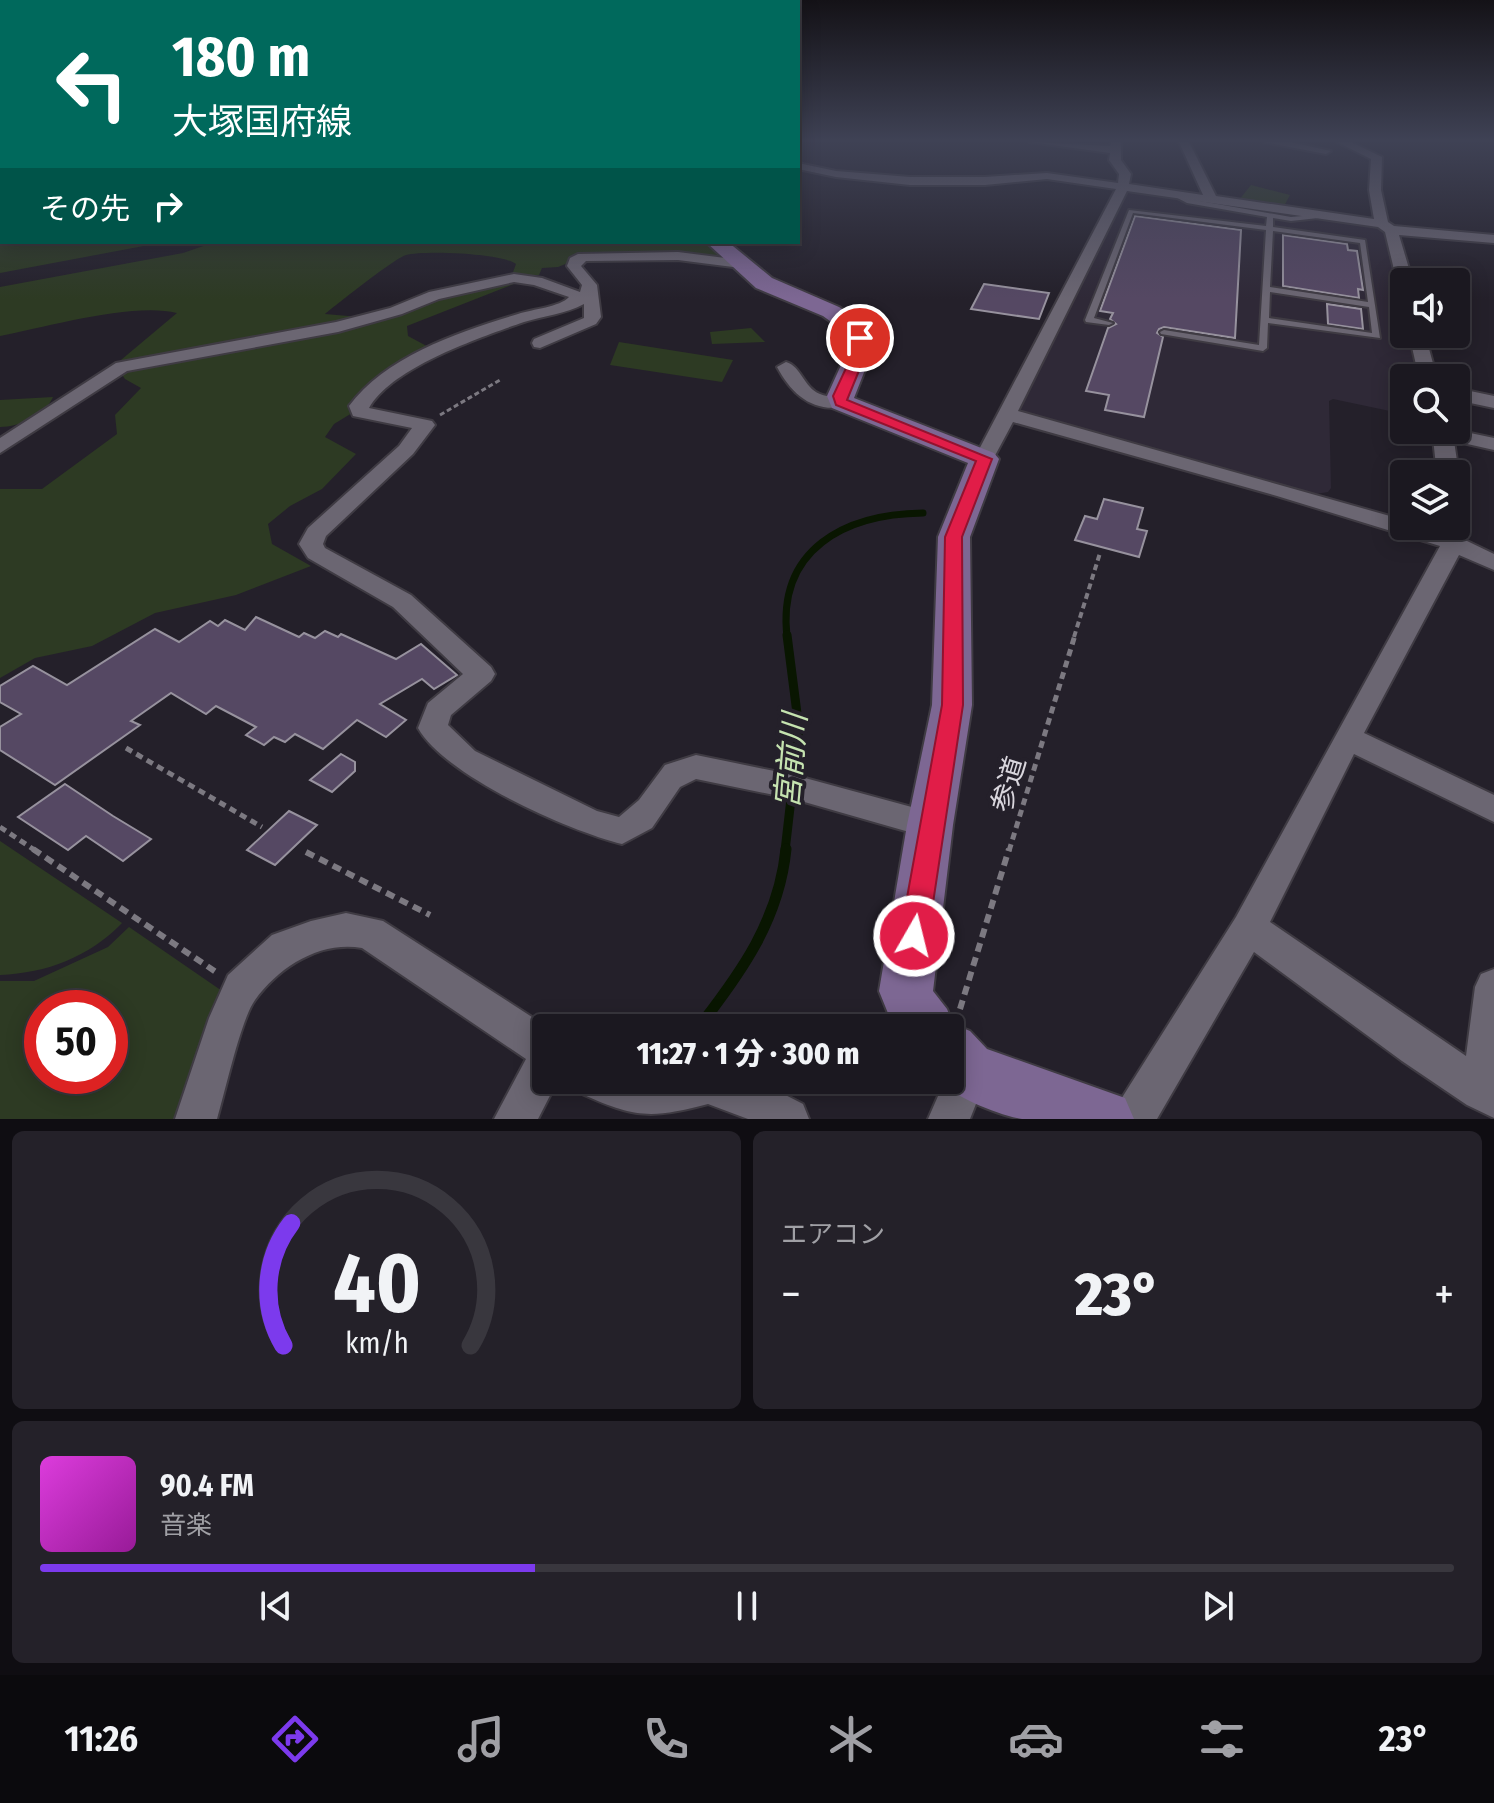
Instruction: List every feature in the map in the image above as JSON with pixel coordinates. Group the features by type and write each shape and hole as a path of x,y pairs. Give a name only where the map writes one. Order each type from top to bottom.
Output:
{"main road":[{"path":"729,253 763,282 838,315 855,329 860,338 860,351 840,396 841,402 984,459 954,537 952,705 930,825 906,991 915,1014"},
{"path":"964,1066 1104,1119"}],"street":[{"path":"984,459 1119,194"},
{"path":"1176,194 1386,227 1494,239"},
{"path":"1209,194 1211,199"},
{"path":"1376,194 1400,268"},
{"path":"729,253 583,257 575,261 574,266 589,285 584,295 569,305 523,317 409,365 364,397 359,406 360,412 372,417 425,425 406,450 316,533 311,544 316,553 402,601 481,674 438,710 433,728 464,759 590,823 622,831 645,816 671,775 682,767 696,767 794,787 930,825"},
{"path":"0,447 122,367 338,327 396,311 434,295 514,278 537,281 584,295"},
{"path":"540,343 590,321 593,317 584,295"},
{"path":"786,367 797,387 810,398 830,404 841,402"},
{"path":"1470,397 1494,402"},
{"path":"1006,414 1390,518"},
{"path":"1470,438 1494,444"},
{"path":"1133,1119 1249,928 1450,540"},
{"path":"1460,540 1494,563"},
{"path":"1347,738 1494,809"},
{"path":"1249,928 1416,1047 1488,1093 1494,987"},
{"path":"196,1119 228,1018 241,988 285,947 311,937 346,929 370,933 532,1040"},
{"path":"515,1119 532,1088"},
{"path":"628,1094 639,1099 672,1100 684,1094"},
{"path":"737,1094 759,1102 788,1119"}],"lane":[{"path":"1174,194 1187,201 1270,216 1300,219 1325,216"},
{"path":"1109,323 1089,320 1131,211 1363,241 1377,336 1264,320"},
{"path":"1164,332 1263,348 1270,216"},
{"path":"1266,289 1372,305"}],"path":[{"path":"425,425 500,380"},
{"name":"参道","path":"964,1038 1100,553"},
{"path":"126,748 262,827"},
{"path":"0,827 241,988"},
{"path":"306,852 430,915"}],"shaded area":[{"path":"1125,194 1161,194 1376,226 1386,234 1393,268 1390,268 1390,348 1411,348 1414,364 1390,364 1390,411 1333,399 1329,401 1331,488 1328,492 1316,494 1020,412"}],"green space":[{"path":"1244,194 1290,195 1284,206 1239,200"},
{"path":"0,244 149,245 0,273"},
{"path":"209,244 711,244 726,258 676,254 590,254 558,267 542,268 539,275 512,275 516,264 495,257 428,253 400,258 325,314 383,319 442,297 514,284 407,326 408,336 434,350 364,388 357,395 357,410 334,424 325,437 356,454 322,489 290,506 268,524 272,544 311,566 236,595 155,613 92,646 35,658 0,678 0,489 42,489 117,434 115,415 141,388 125,379 115,365 177,313 159,310 114,313 0,336 0,287 183,253"},
{"path":"751,328 765,342 712,344 710,332"},
{"path":"619,342 733,360 722,382 610,365"},
{"path":"53,397 31,419 0,427 0,400"},
{"path":"0,841 122,923 96,945 66,961 34,971 0,975"},
{"path":"129,927 225,993 184,1119 0,1119 0,981 34,981 108,947"}],"building":[{"path":"1135,216 1241,230 1235,338 1164,327 1159,329 1157,333 1163,337 1144,417 1105,410 1109,395 1086,391 1108,328 1116,324 1110,319 1113,313 1100,311"},
{"path":"1283,235 1347,244 1348,250 1357,251 1363,290 1358,289 1359,298 1283,286"},
{"path":"984,284 1049,293 1039,319 971,309"},
{"path":"1327,304 1361,309 1363,329 1328,324"},
{"path":"1104,499 1143,508 1137,529 1147,531 1139,557 1075,540 1085,516 1097,519"},
{"path":"256,617 299,637 304,633 315,638 325,631 338,637 341,634 396,659 421,644 457,675 434,689 422,679 380,704 406,720 386,737 357,720 323,749 295,734 285,742 274,737 264,745 246,735 256,727 216,706 206,714 171,693 131,721 140,725 55,785 0,750 0,727 21,714 0,702 0,686 33,666 67,685 155,629 179,642 210,621 218,626 225,620 245,630"},
{"path":"341,754 355,762 355,771 332,792 310,780"},
{"path":"65,784 151,839 123,861 86,836 68,850 18,817"},
{"path":"289,811 317,825 275,865 247,850"}],"waterway":[{"name":"宮前川","path":"787,635 787,606 793,581 805,559 822,542 843,529 867,520 923,513"},
{"name":"宮前川","path":"785,851 799,729 787,635"},
{"name":"宮前川","path":"709,1014 756,944 775,899 786,849"}],"route":[{"path":"860,338 860,351 840,396 841,402 847,407 894,422 984,459 954,537 952,705 914,936"}]}
